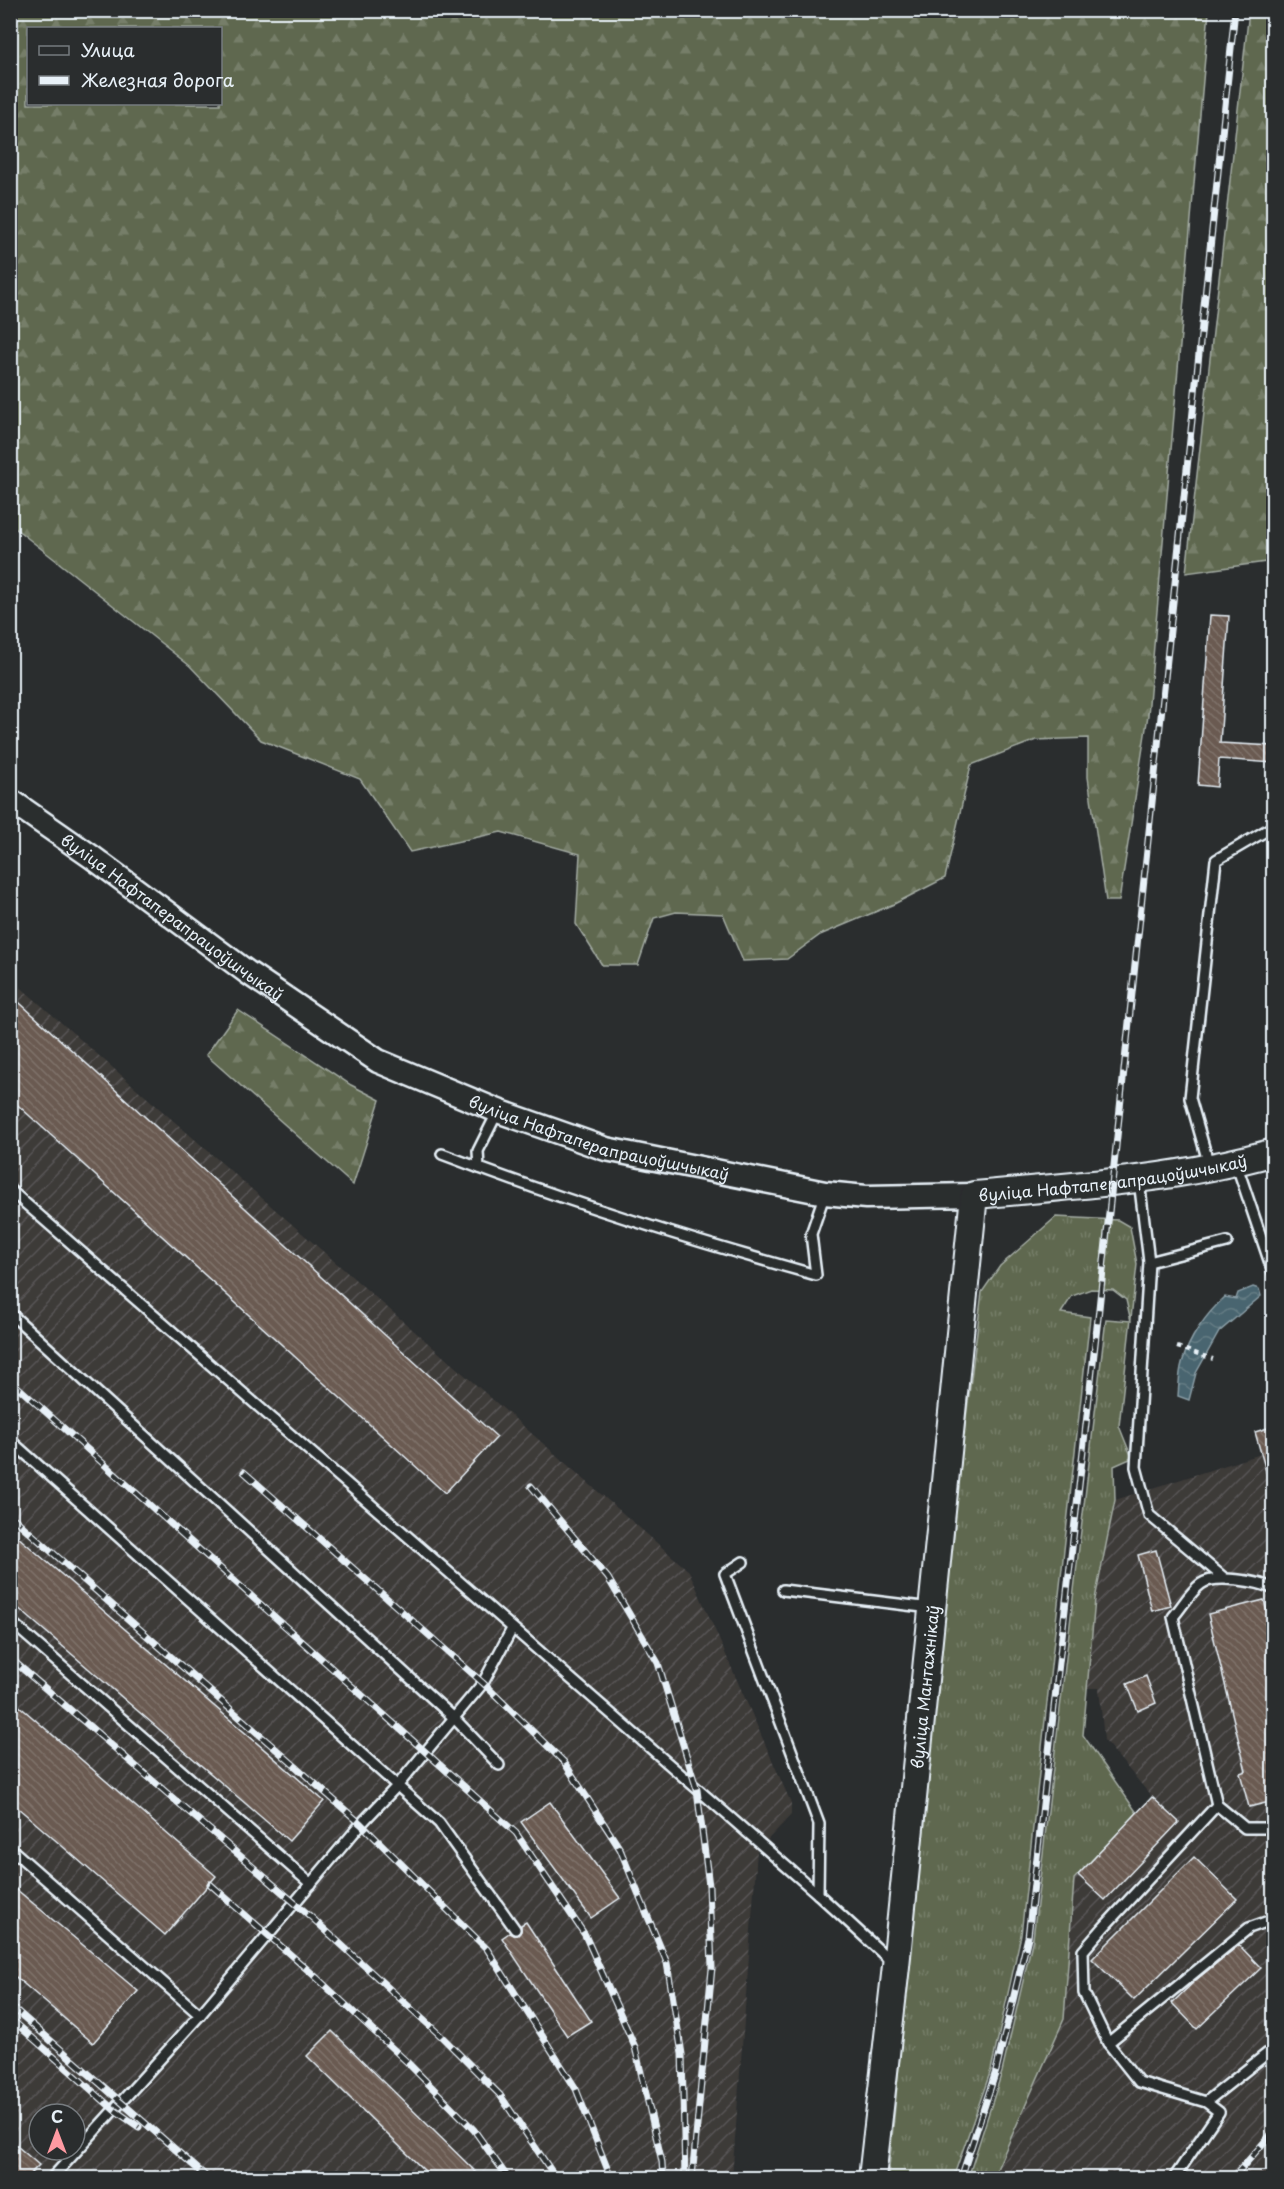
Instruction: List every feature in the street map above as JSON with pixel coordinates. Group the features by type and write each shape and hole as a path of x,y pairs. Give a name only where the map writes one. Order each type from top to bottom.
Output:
{"main road":[{"name":"вуліца Нафтаперапрацоўшчыкаў","path":"974,1195 1139,1180 1236,1163 1274,1152"},
{"name":"вуліца Мантажнікаў","path":"872,2178 896,1966 974,1195"}],"street":[{"name":"вуліца Нафтаперапрацоўшчыкаў","path":"10,800 92,857 248,972 378,1061 498,1111 606,1149 825,1193 866,1197 974,1195"}],"lane":[{"path":"1209,1168 1190,1098 1216,860 1274,825"},
{"path":"479,1168 478,1151 498,1111"},
{"path":"442,1154 585,1206 724,1250 816,1275 811,1234 825,1193"},
{"path":"1236,1163 1274,1275"},
{"path":"1139,1180 1149,1262 1136,1467 1149,1515 1224,1578"},
{"path":"10,1190 818,1894 896,1966"},
{"path":"1149,1262 1227,1242"},
{"path":"10,1313 454,1718 499,1765"},
{"path":"10,1440 440,1823 515,1929"},
{"path":"743,1562 725,1574 819,1824 818,1894"},
{"path":"1274,1588 1224,1578 1201,1584 1173,1617 1217,1805 1245,1828 1274,1828"},
{"path":"783,1590 931,1608"},
{"path":"10,1621 311,1884"},
{"path":"52,2178 200,2014 398,1785 483,1683 512,1629"},
{"path":"1174,2178 1219,2112 1206,2102 1139,2082 1108,2043 1084,1993 1083,1951 1217,1805"},
{"path":"10,1848 200,2014"},
{"path":"1108,2043 1249,1928 1274,1919"},
{"path":"1206,2102 1274,2048"}],"path":[{"path":"1177,1347 1213,1359"}],"shaded area":[{"path":"10,978 689,1571 791,1803 791,1815 757,1851 732,2178 11,2178"},
{"path":"1273,1426 1273,2178 993,2178 1064,2019 1074,1879 1152,1797 1104,1740 1099,1688 1086,1688 1095,1599 1115,1500 1261,1454 1255,1432"}],"green space":[{"path":"10,11 1209,11 1148,715 1119,901 1106,901 1088,777 1088,738 1036,740 971,765 945,878 894,904 820,935 787,959 743,961 723,914 676,912 654,918 638,965 602,965 576,924 580,854 501,832 410,852 360,779 261,740 190,666 11,525"},
{"path":"1249,11 1274,11 1273,561 1186,573"},
{"path":"238,1010 351,1085 380,1100 353,1185 206,1055"},
{"path":"1056,1217 1118,1220 1130,1227 1137,1264 1131,1320 1126,1300 1113,1290 1091,1289 1072,1296 1061,1313 1090,1317 1021,1935 991,2070 953,2178 888,2178 950,1544 982,1292 1000,1266"},
{"path":"1106,1319 1131,1321 1119,1426 1132,1458 1114,1466 1115,1500 1095,1599 1083,1735 1137,1813 1074,1879 1064,2019 993,2178 968,2178 1002,2072 1033,1938"}],"water":[{"path":"1253,1287 1259,1289 1261,1296 1219,1332 1196,1373 1189,1400 1178,1396 1182,1363 1199,1327 1225,1297 1236,1299 1238,1293"}],"building":[{"path":"1210,615 1229,616 1220,743 1274,746 1274,763 1219,759 1217,787 1198,785"},
{"path":"10,994 497,1437 445,1493 10,1098"},
{"path":"1274,1426 1274,1481 1269,1482 1255,1432"},
{"path":"10,1530 324,1801 289,1841 10,1601"},
{"path":"1156,1550 1171,1606 1152,1611 1138,1555"},
{"path":"1264,1600 1274,1638 1274,1801 1249,1807 1240,1773 1246,1771 1208,1614"},
{"path":"1146,1676 1156,1703 1138,1711 1127,1684"},
{"path":"10,1698 216,1876 165,1935 10,1801"},
{"path":"1152,1797 1179,1822 1105,1900 1078,1875"},
{"path":"550,1802 620,1898 591,1918 521,1822"},
{"path":"1194,1857 1237,1899 1134,2000 1092,1959"},
{"path":"10,1884 138,1991 93,2043 10,1972"},
{"path":"526,1922 591,2021 567,2036 502,1938 509,1933 518,1935 521,1925"},
{"path":"1239,1945 1261,1968 1197,2029 1172,2003"},
{"path":"332,2031 482,2178 432,2178 307,2056"},
{"path":"10,2140 27,2155 27,2162 36,2162 39,2165 26,2178 10,2178"}],"railway":[{"path":"961,2178 996,2071 1028,1937 1098,1318 1235,10"},
{"path":"10,1380 516,1833 585,1935 635,2047 662,2162 663,2178"},
{"path":"244,1472 483,1683 564,1762 620,1849 667,1963 682,2054 685,2178"},
{"path":"531,1486 608,1578 658,1663 697,1790 709,1886 712,1968 692,2178"},
{"path":"10,1515 361,1824 487,1949 576,2089 611,2178"},
{"path":"10,1658 310,1916 441,2036 500,2095 556,2178"},
{"path":"210,1884 317,1978 407,2062 474,2130 508,2178"},
{"path":"10,2005 208,2178"},
{"path":"10,2018 113,2109 139,2127"},
{"path":"1233,2178 1274,2131"}]}
